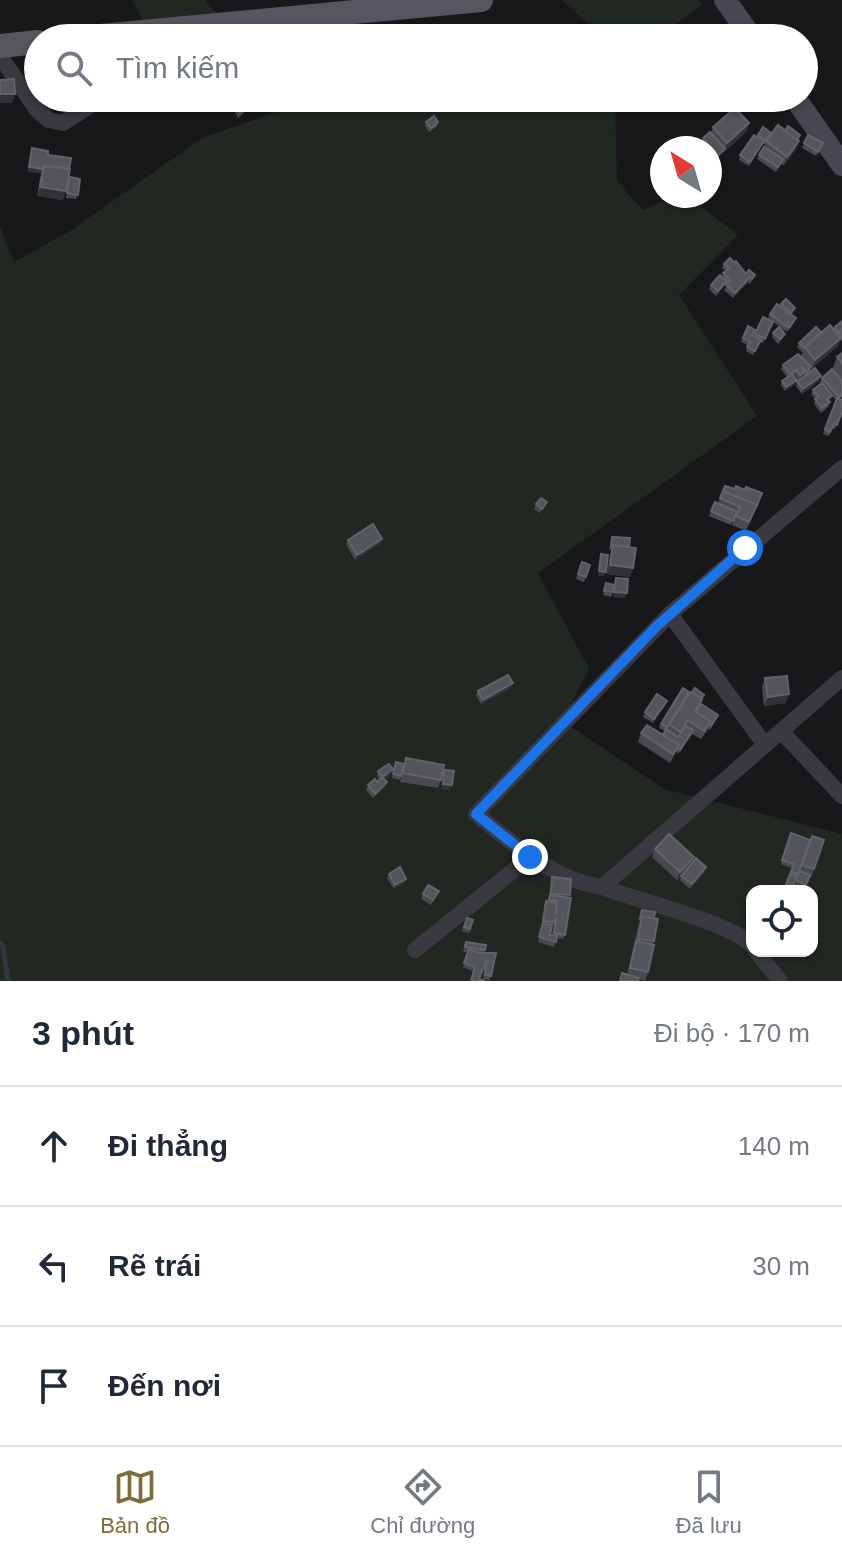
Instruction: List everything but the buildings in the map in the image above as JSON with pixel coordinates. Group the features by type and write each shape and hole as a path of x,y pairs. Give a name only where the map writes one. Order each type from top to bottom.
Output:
{"main road":[{"path":"228,24 481,0"},
{"path":"0,46 24,43"}],"street":[{"path":"725,0 742,24"},
{"path":"274,24 281,19"},
{"path":"0,56 24,91"},
{"path":"39,112 49,120 63,123 80,112"},
{"path":"805,112 842,165"},
{"path":"746,940 715,925 602,887 584,884 530,857 476,814 670,614 842,468"},
{"path":"670,614 765,745"},
{"path":"602,887 842,678"},
{"path":"781,731 842,796"},
{"path":"415,950 530,857"},
{"path":"761,957 780,981"}],"shaded area":[{"path":"132,0 205,0 226,24 145,24"},
{"path":"562,0 698,0 702,5 676,24 588,24"},
{"path":"275,112 615,112 617,181 643,210 650,207 703,208 738,235 679,295 757,416 538,573 589,669 562,721 664,789 842,834 842,981 0,981 0,227 14,262 70,231 202,138"}],"waterway":[{"path":"0,943 8,981"}],"route":[{"path":"530,857 476,814 657,626 745,548"}]}
